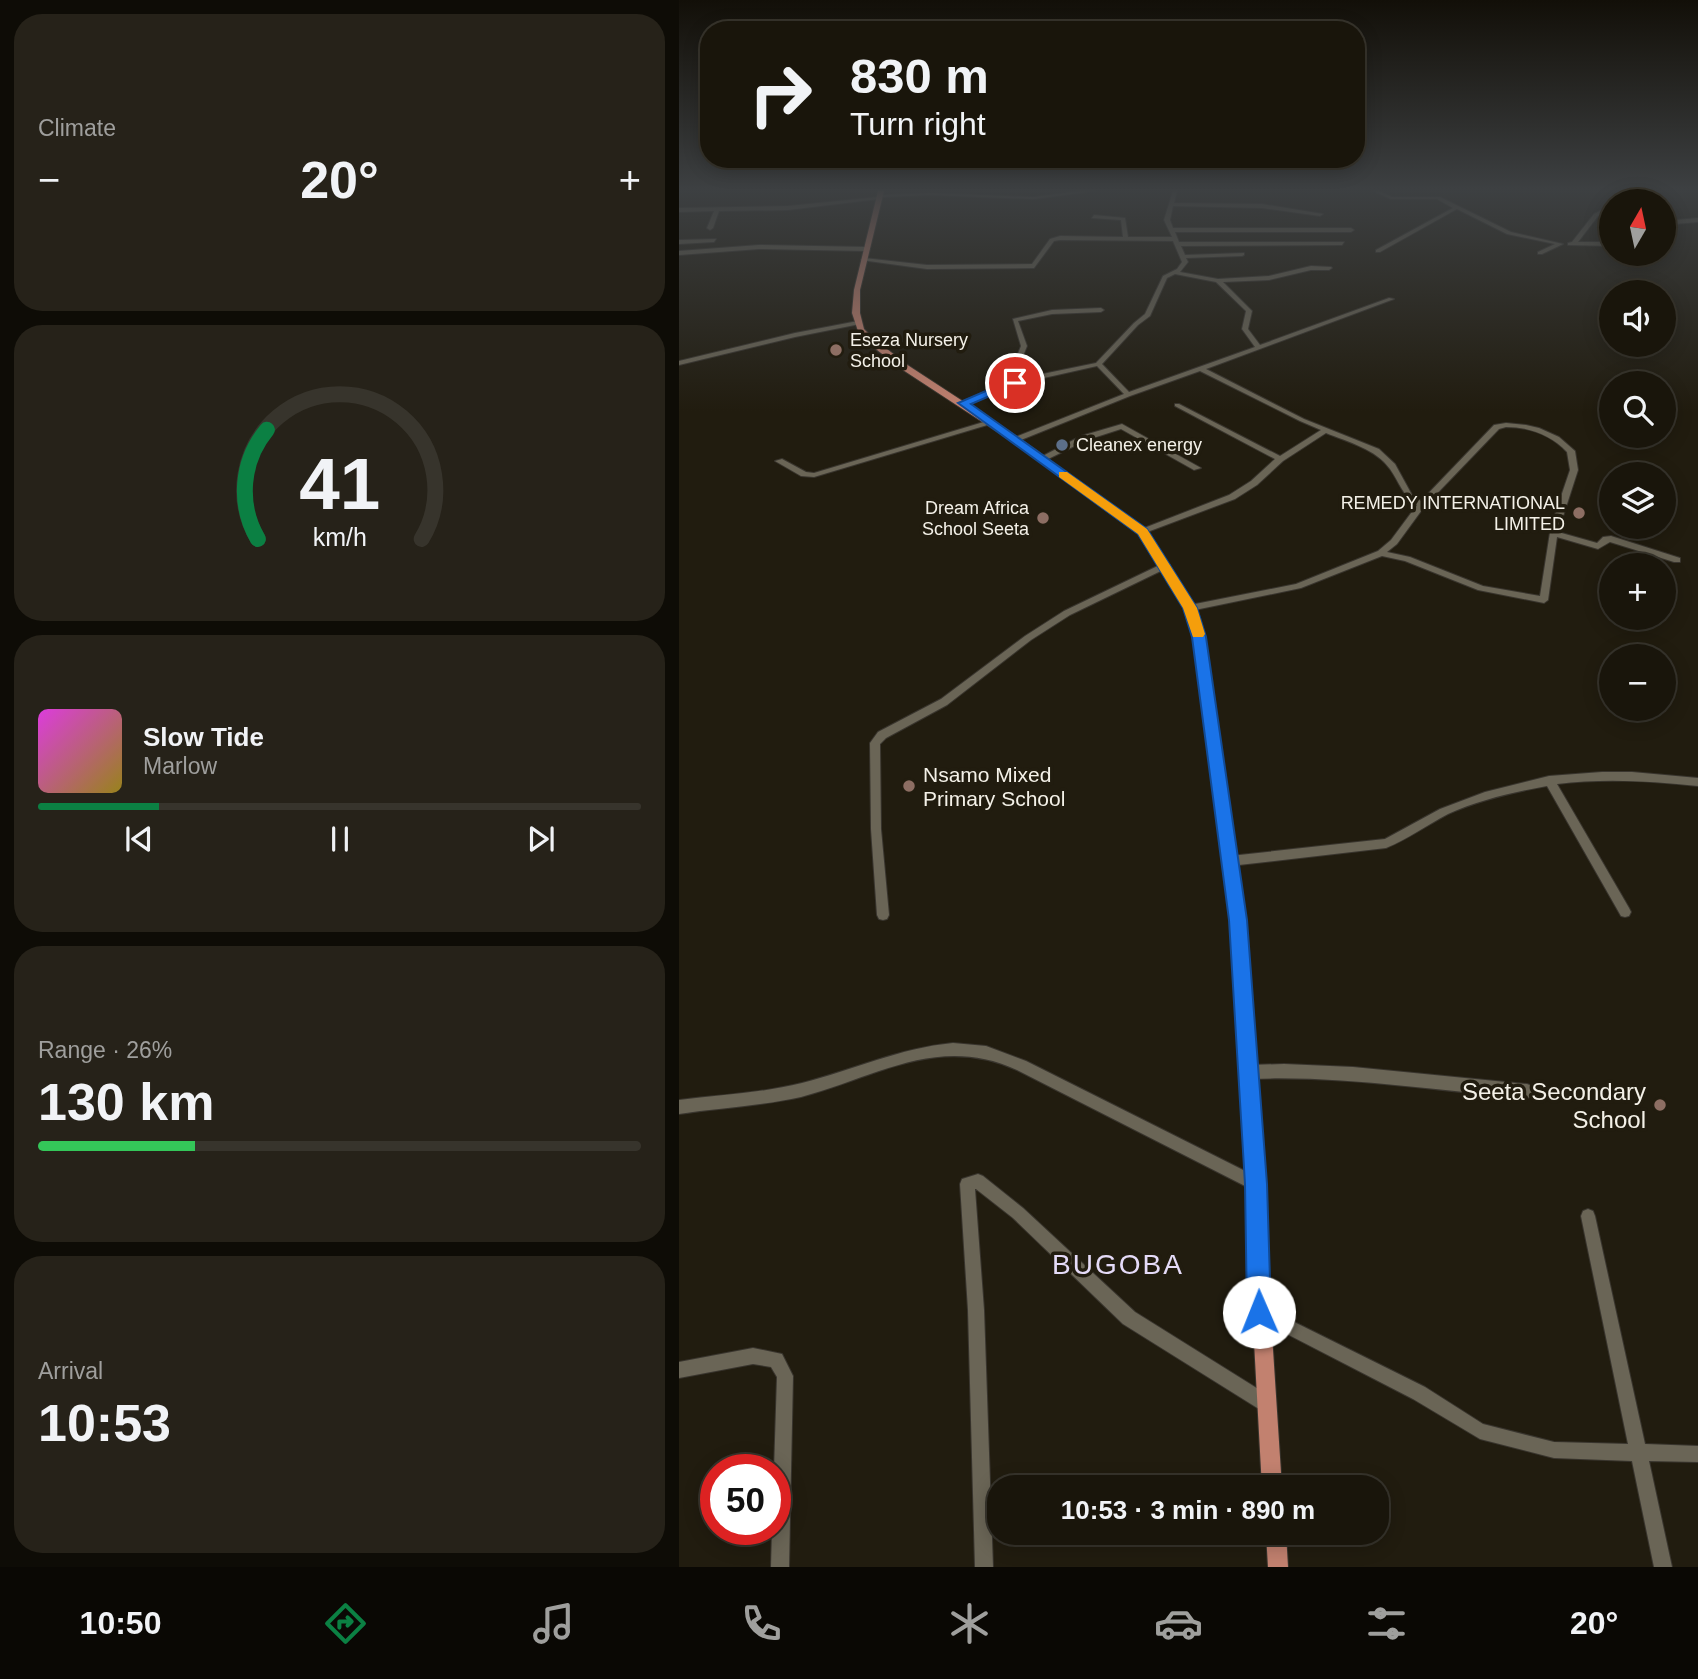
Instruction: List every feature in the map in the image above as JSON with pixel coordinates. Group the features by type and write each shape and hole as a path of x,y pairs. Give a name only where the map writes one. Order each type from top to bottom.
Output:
{"main road":[{"path":"863,264 855,303 858,323 871,341 1016,440 1142,532 1166,565 1190,608 1199,637 1238,920 1256,1184 1259,1312 1271,1475"},
{"path":"1277,1545 1278,1567"}],"street":[{"path":"920,264 935,267 1036,264"},
{"path":"963,403 1015,383 1098,364 1148,315 1165,276 1183,264"},
{"path":"1174,272 1218,281 1269,278 1311,268 1329,268"},
{"path":"1218,281 1249,311 1245,329 1259,348"},
{"path":"1016,440 1128,395 1391,299"},
{"path":"1015,383 1014,371 1024,346 1015,320 1052,312 1101,310"},
{"path":"679,363 858,323"},
{"path":"1098,364 1128,395"},
{"path":"1201,369 1326,430 1376,451 1392,466 1409,496 1421,505"},
{"path":"1177,405 1280,459"},
{"path":"779,461 804,474 814,475 990,423"},
{"path":"1190,608 1298,586 1381,553 1394,542 1421,505 1497,428 1518,425 1559,441 1571,451 1574,470 1554,533 1542,601 1481,588 1407,559 1381,553"},
{"path":"1041,459 1084,438 1122,426 1197,468"},
{"path":"1142,532 1232,497 1254,483 1280,459 1326,430"},
{"path":"1554,533 1598,546 1606,539 1611,539 1677,559"},
{"path":"883,915 876,829 875,743 882,735 956,694 1028,638 1067,613 1166,565"},
{"path":"1230,861 1386,843 1406,835 1452,808 1549,779 1629,775 1697,784"},
{"path":"1549,779 1625,912"},
{"path":"679,1107 772,1095 802,1089 887,1061 954,1050 973,1050 990,1054 1035,1074 1256,1184"},
{"path":"1249,1072 1289,1069 1457,1087 1527,1091"},
{"path":"984,1567 976,1310 967,1184 978,1181 1019,1213 1129,1318 1265,1403"},
{"path":"1588,1216 1663,1567"},
{"path":"1259,1312 1419,1393 1480,1430 1554,1450 1698,1454"},
{"path":"679,1370 753,1356 776,1360 785,1376 780,1567"}],"slow traffic":[{"path":"1063,474 1142,532 1166,565 1190,608 1198,634"}],"place":[{"name":"Eseza Nursery School","path":"836,350"},
{"name":"Cleanex energy","path":"1062,445"},
{"name":"REMEDY INTERNATIONAL LIMITED","path":"1579,513"},
{"name":"Dream Africa School Seeta","path":"1043,518"},
{"name":"Nsamo Mixed Primary School","path":"909,786"},
{"name":"Seeta Secondary School","path":"1660,1105"}],"district":[{"name":"BUGOBA","path":"1118,1264"}],"route":[{"path":"1015,383 963,403 1142,532 1166,565 1190,608 1199,637 1238,920 1256,1184 1259,1312"}]}
